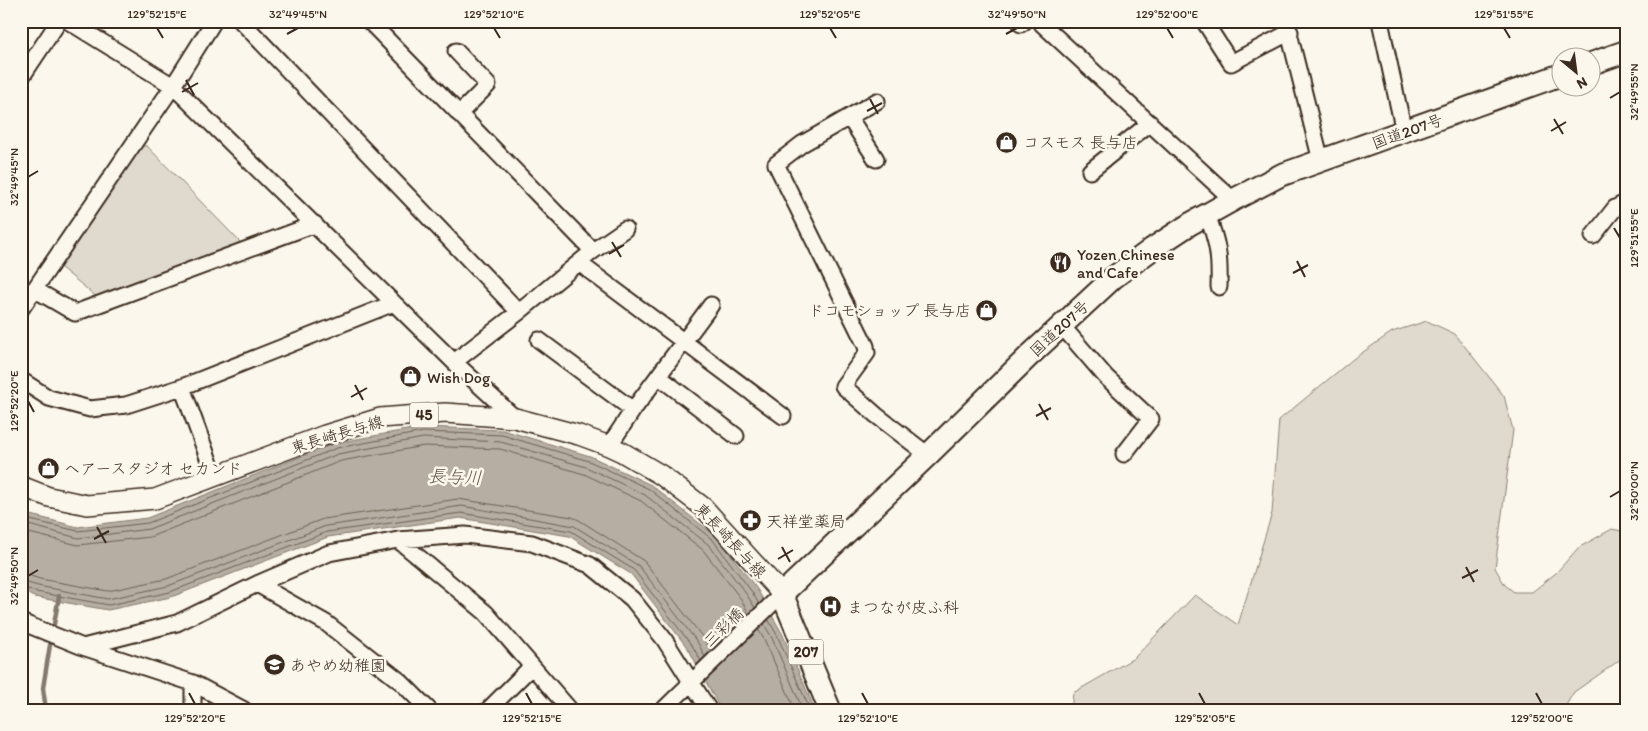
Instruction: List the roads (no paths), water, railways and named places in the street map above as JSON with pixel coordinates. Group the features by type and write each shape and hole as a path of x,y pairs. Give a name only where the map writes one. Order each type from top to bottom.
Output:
{"highway":[{"path":"1600,60 1627,51"},
{"name":"国道207号","path":"778,599 1029,356 1113,278 1152,249 1233,200 1281,175 1550,79"},
{"name":"207","path":"778,599 830,710"}],"main road":[{"name":"東長崎長与線","path":"21,486 49,497 87,506 155,499 325,435 380,418 445,413 515,418 579,435 608,446 654,471 703,507 778,599"}],"street":[{"path":"21,78 60,21"},
{"path":"68,21 173,86 454,362 515,418"},
{"path":"21,309 173,86 214,21"},
{"path":"241,21 519,312"},
{"path":"368,21 593,251"},
{"path":"1041,21 1042,24 1233,200"},
{"path":"1204,21 1231,63 1288,27 1321,161"},
{"path":"1380,21 1404,132"},
{"path":"456,52 488,85 459,114"},
{"path":"877,101 802,144 776,164 866,346 867,353 843,386 876,416 928,455"},
{"path":"849,117 876,159"},
{"path":"1090,172 1150,123"},
{"path":"1593,236 1615,208 1627,202"},
{"path":"1207,215 1215,234 1220,256 1219,287"},
{"path":"34,289 76,313 315,224"},
{"path":"454,362 593,251 624,229"},
{"path":"579,263 783,416"},
{"path":"21,380 49,398 90,409 126,405 182,387 394,303"},
{"path":"608,446 711,305"},
{"path":"1062,326 1106,377 1151,419 1124,454"},
{"path":"539,340 633,410"},
{"path":"658,376 736,436"},
{"path":"182,387 215,477"},
{"path":"83,647 177,623 257,584 329,553 398,540 465,534 532,543 590,565 632,599 694,679 708,710"},
{"path":"398,540 486,613 570,710"},
{"path":"257,584 326,623 401,682 429,710"},
{"name":"三彩橋","path":"662,710 778,599"},
{"path":"21,622 83,647 193,683 244,710"},
{"path":"488,710 532,666"},
{"path":"193,683 194,710"}],"water":[{"name":"長与川","path":"423,427 503,430 590,456 651,485 717,537 757,589 782,633 815,710 721,710 689,650 631,574 569,536 460,518 328,537 171,597 108,610 34,597 21,591 21,511 78,527 147,518 335,443"}],"waterway":[{"path":"54,624 59,596"},
{"path":"46,710 43,688 50,645"}],"place":[{"name":"コスモス 長与店","path":"1007,142"},
{"name":"Yozen Chinese and Cafe","path":"1061,263"},
{"name":"ドコモショップ 長与店","path":"987,310"},
{"name":"Wish Dog","path":"411,377"},
{"name":"ヘアースタジオ セカンド","path":"48,468"},
{"name":"天祥堂薬局","path":"750,521"},
{"name":"まつなが皮ふ科","path":"831,607"},
{"name":"あやめ幼稚園","path":"274,665"}]}
